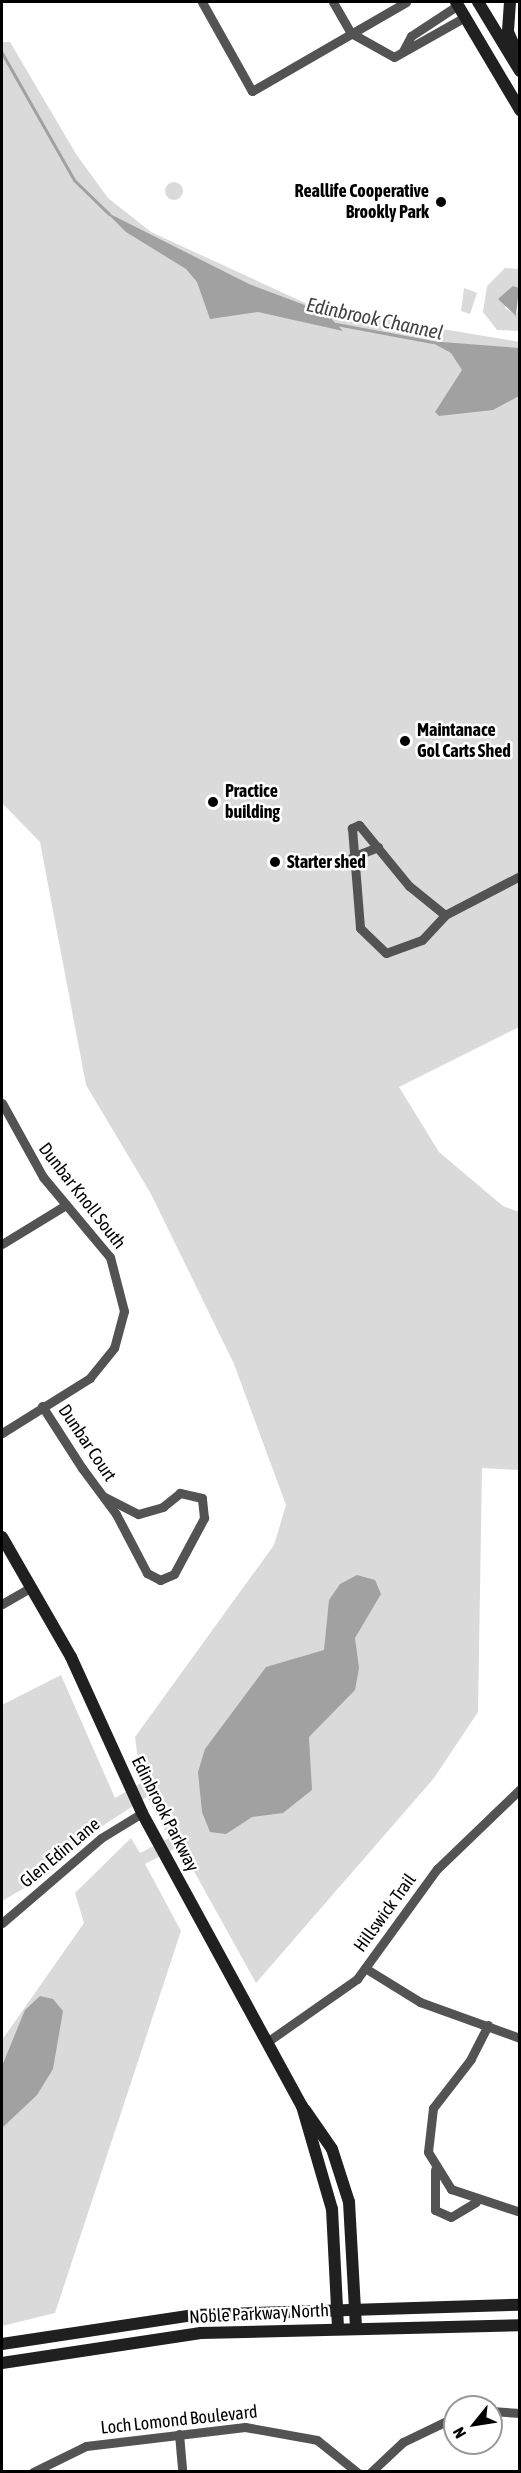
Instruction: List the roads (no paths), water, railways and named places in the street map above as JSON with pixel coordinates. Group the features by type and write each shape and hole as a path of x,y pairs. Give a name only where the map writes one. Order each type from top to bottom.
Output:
{"main road":[{"path":"510,2 508,32 519,56"},
{"path":"459,3 519,110"},
{"path":"465,17 482,3 519,71"},
{"name":"Edinbrook Parkway","path":"2,1537 84,1682 142,1813 302,2106 330,2192 338,2328"},
{"name":"Edinbrook Parkway","path":"302,2106 318,2124 344,2179 352,2224 356,2328"},
{"name":"Noble Parkway North","path":"2,2344 144,2320 337,2309 519,2305"},
{"name":"Noble Parkway North","path":"2,2363 162,2337 338,2328 519,2325"}],"street":[{"path":"202,2 252,91 406,2"},
{"path":"333,2 351,33 394,57 465,17"},
{"path":"403,51 411,36 459,3"},
{"path":"444,915 409,886 359,825 350,832 360,928 378,949 394,954 431,934 444,915 519,876"},
{"path":"352,857 378,848"},
{"name":"Dunbar Knoll South","path":"2,1103 24,1150 110,1257 119,1274 124,1311 114,1348 104,1364 2,1433"},
{"path":"2,1244 66,1205"},
{"name":"Dunbar Court","path":"42,1406 104,1497 147,1573 160,1580 174,1574 204,1518 202,1498 180,1493 163,1507 138,1514 104,1497"},
{"path":"2,1604 31,1587"},
{"name":"Hillswick Trail","path":"267,2043 337,1997 365,1968 437,1869 519,1789"},
{"name":"Glen Edin Lane","path":"2,1923 101,1838 142,1813"},
{"path":"365,1968 402,1994 519,2038"},
{"path":"476,2202 451,2217 435,2211 435,2170 426,2137 433,2109 471,2059 488,2025"},
{"path":"435,2170 451,2189 476,2202 519,2212"},
{"path":"503,2412 519,2413"},
{"path":"371,2472 403,2442 443,2423"},
{"name":"Loch Lomond Boulevard","path":"33,2472 86,2446 245,2427 294,2432 339,2453 357,2472"},
{"path":"179,2434 182,2472"}],"waterway":[{"name":"Edinbrook Channel","path":"2,53 74,180 109,214"},
{"name":"Edinbrook Channel","path":"336,324 432,342"}],"place":[{"name":"Reallife Cooperative Brookly Park","path":"441,202"},
{"name":"Maintanace Gol Carts Shed","path":"405,741"},
{"name":"Practice building","path":"213,802"},
{"name":"Starter shed","path":"275,862"}]}
